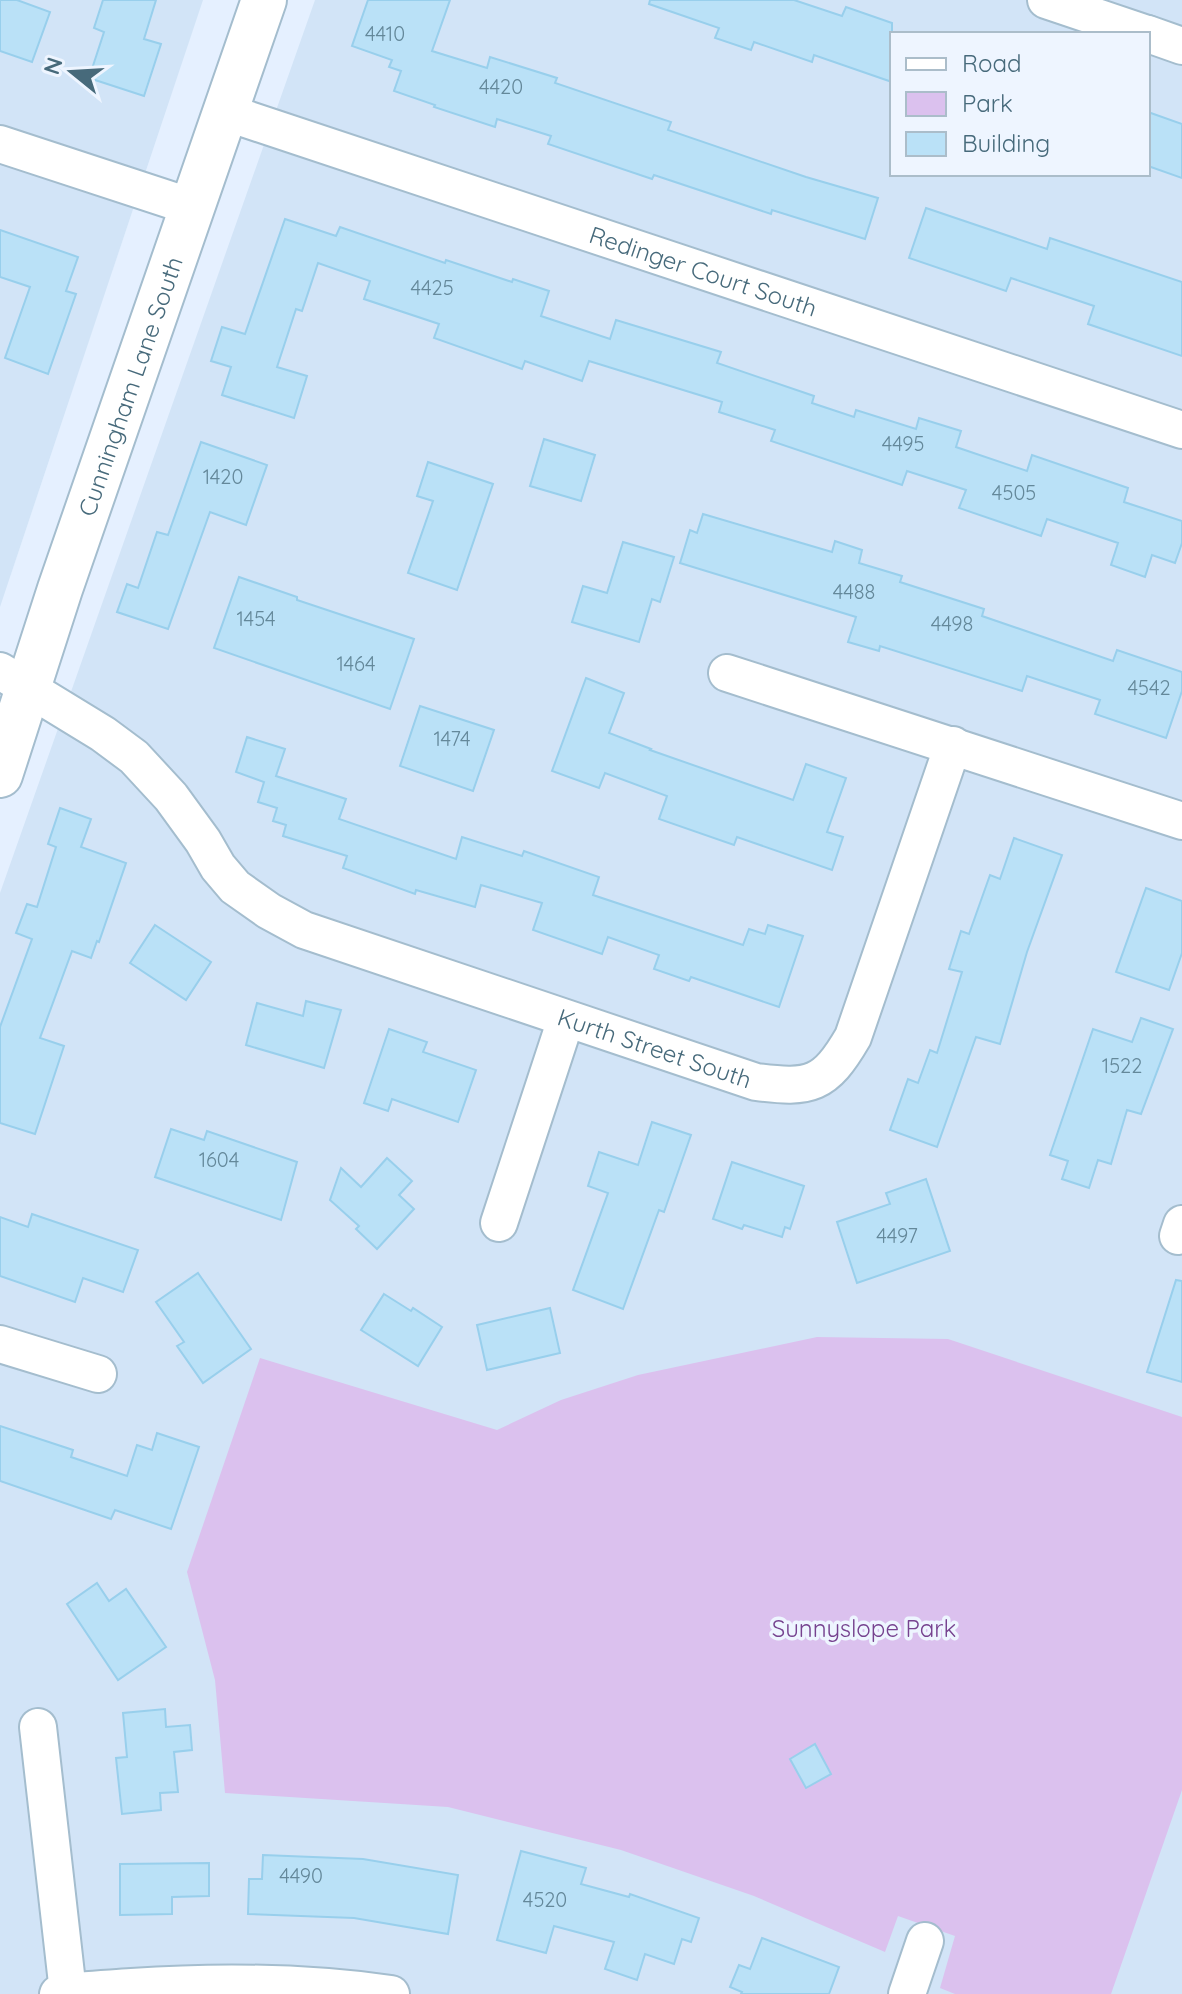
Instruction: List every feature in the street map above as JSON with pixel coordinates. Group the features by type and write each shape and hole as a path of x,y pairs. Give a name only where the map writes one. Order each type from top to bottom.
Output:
{"street":[{"name":"Cunningham Lane South","path":"0,775 14,680 60,589 264,0"},
{"path":"1046,0 1142,32"},
{"path":"1150,35 1182,46"},
{"name":"Redinger Court South","path":"225,112 1182,430"},
{"path":"0,144 192,207"},
{"path":"727,673 1182,821"},
{"name":"Kurth Street South","path":"14,680 103,734 134,757 171,797 235,887 304,930 756,1082 788,1086 823,1077 839,1061 853,1037 953,745"},
{"path":"499,1223 566,1019"},
{"path":"0,1344 98,1374"},
{"path":"38,1727 63,1993 158,1985 263,1984 391,1994"},
{"path":"907,1994 925,1941"}],"shaded area":[{"path":"0,0 203,0 0,607"},
{"path":"315,0 1182,0 1182,1994 0,1994 0,893"}],"green space":[{"name":"Sunnyslope Park","path":"817,1337 948,1339 1182,1417 1182,1790 1111,1994 955,1994 940,1988 955,1936 898,1916 885,1952 754,1896 621,1850 448,1807 225,1793 215,1680 187,1572 260,1358 497,1430 561,1400 638,1375"}],"building":[{"path":"0,0 17,0 50,12 32,62 0,51"},
{"path":"103,0 156,0 144,39 161,44 144,96 89,78 104,32 94,28"},
{"path":"368,0 450,0 432,51 487,68 490,57 557,78 555,83 671,122 668,130 878,198 865,239 772,210 771,214 654,175 652,179 548,144 551,136 497,119 495,127 394,91 401,71 389,67 392,60 352,46"},
{"path":"650,0 794,0 842,16 846,7 892,23 890,81 814,55 812,62 754,42 751,50 715,38 719,28 649,4"},
{"path":"1150,113 1182,124 1182,178 1150,167"},
{"path":"926,208 1047,249 1050,238 1182,282 1182,356 1088,324 1094,306 1011,278 1006,291 909,258"},
{"path":"285,219 336,236 340,227 445,263 446,260 549,291 541,316 610,339 616,320 721,352 717,363 814,396 812,403 854,417 856,410 916,429 919,418 961,431 956,447 1027,471 1032,455 1128,488 1124,502 1182,521 1182,543 1175,563 1152,555 1145,577 1111,565 1118,543 1047,519 1041,536 959,508 966,490 907,471 902,485 771,441 775,430 719,412 722,402 589,361 582,381 525,361 522,369 434,338 439,324 364,299 370,281 318,263 302,311 296,309 277,367 307,376 294,418 222,395 231,367 211,361 222,327 245,334"},
{"path":"0,230 78,257 66,291 76,294 48,374 5,358 30,287 0,277"},
{"path":"544,439 595,455 581,501 530,486"},
{"path":"201,442 267,465 246,525 210,512 168,629 117,612 127,584 138,588 157,532 168,535"},
{"path":"428,462 493,484 457,590 408,573 433,501 417,496"},
{"path":"703,514 832,552 835,541 862,550 859,563 902,576 900,582 984,609 982,616 1113,661 1117,650 1182,672 1182,691 1166,738 1095,714 1100,700 1027,676 1022,691 880,646 879,651 848,642 856,617 680,563 690,530 697,533"},
{"path":"623,542 674,557 660,602 652,599 639,642 572,622 583,586 607,593"},
{"path":"239,577 414,639 390,709 214,648"},
{"path":"586,678 624,693 609,733 650,750 793,800 806,764 846,778 827,832 843,837 832,870 737,837 734,845 659,819 667,796 605,773 599,788 552,771"},
{"path":"420,706 494,730 473,791 400,766"},
{"path":"247,737 285,749 276,776 346,799 339,819 456,859 462,837 522,856 524,851 599,877 593,895 743,945 749,929 765,934 768,925 803,936 779,1007 691,977 689,981 654,969 659,955 608,937 602,954 533,930 542,903 481,885 475,907 416,890 415,894 343,868 347,856 283,836 286,825 273,821 277,808 258,802 264,782 236,772"},
{"path":"60,808 91,819 81,847 126,863 99,942 91,958 72,951 40,1038 64,1046 35,1134 0,1123 0,1027 32,939 16,933 27,904 37,907 56,847 48,844"},
{"path":"1014,838 1062,855 1027,952 1000,1044 976,1037 937,1147 890,1130 908,1079 918,1083 930,1050 937,1053 962,972 949,969 961,931 969,934 990,875 1000,879"},
{"path":"1146,888 1182,901 1182,953 1169,990 1116,972"},
{"path":"155,925 211,962 186,1000 130,963"},
{"path":"306,1001 341,1010 324,1068 246,1045 257,1003 303,1016"},
{"path":"1141,1018 1173,1029 1141,1114 1127,1110 1111,1164 1098,1160 1089,1188 1062,1179 1068,1161 1050,1155 1093,1029 1132,1042"},
{"path":"389,1029 427,1042 423,1052 476,1070 458,1122 392,1099 388,1111 364,1103"},
{"path":"652,1122 691,1135 664,1212 659,1210 623,1309 573,1290 608,1193 588,1186 599,1152 638,1165"},
{"path":"171,1129 204,1140 207,1131 297,1162 281,1220 155,1177"},
{"path":"387,1158 412,1181 399,1195 414,1209 377,1249 356,1229 359,1226 330,1200 341,1168 361,1187"},
{"path":"732,1162 804,1186 790,1229 785,1227 782,1237 713,1219"},
{"path":"926,1179 950,1251 857,1283 837,1222 890,1204 886,1193"},
{"path":"32,1214 138,1250 123,1292 83,1278 75,1302 0,1276 0,1217 28,1227"},
{"path":"198,1273 251,1349 203,1383 177,1346 184,1342 156,1302"},
{"path":"1176,1280 1182,1281 1182,1382 1147,1372"},
{"path":"384,1294 442,1327 418,1366 361,1330"},
{"path":"550,1308 560,1353 487,1370 477,1325"},
{"path":"0,1426 73,1450 71,1457 127,1476 137,1445 152,1450 157,1433 199,1447 171,1529 115,1510 111,1519 0,1481"},
{"path":"97,1583 109,1601 126,1589 166,1647 118,1680 67,1604"},
{"path":"165,1709 166,1727 190,1725 192,1750 174,1752 178,1792 160,1793 161,1810 122,1814 116,1758 127,1757 123,1713"},
{"path":"815,1744 831,1774 806,1788 790,1759"},
{"path":"521,1851 586,1868 581,1884 629,1897 630,1894 699,1918 691,1942 682,1939 674,1964 645,1954 637,1980 605,1969 614,1942 554,1926 546,1953 497,1940"},
{"path":"263,1855 363,1859 458,1875 448,1934 354,1918 248,1914 249,1879 262,1879"},
{"path":"209,1863 209,1896 172,1897 172,1914 120,1915 120,1864"},
{"path":"762,1938 839,1967 829,1994 741,1994 730,1987 739,1965 750,1969"}]}
